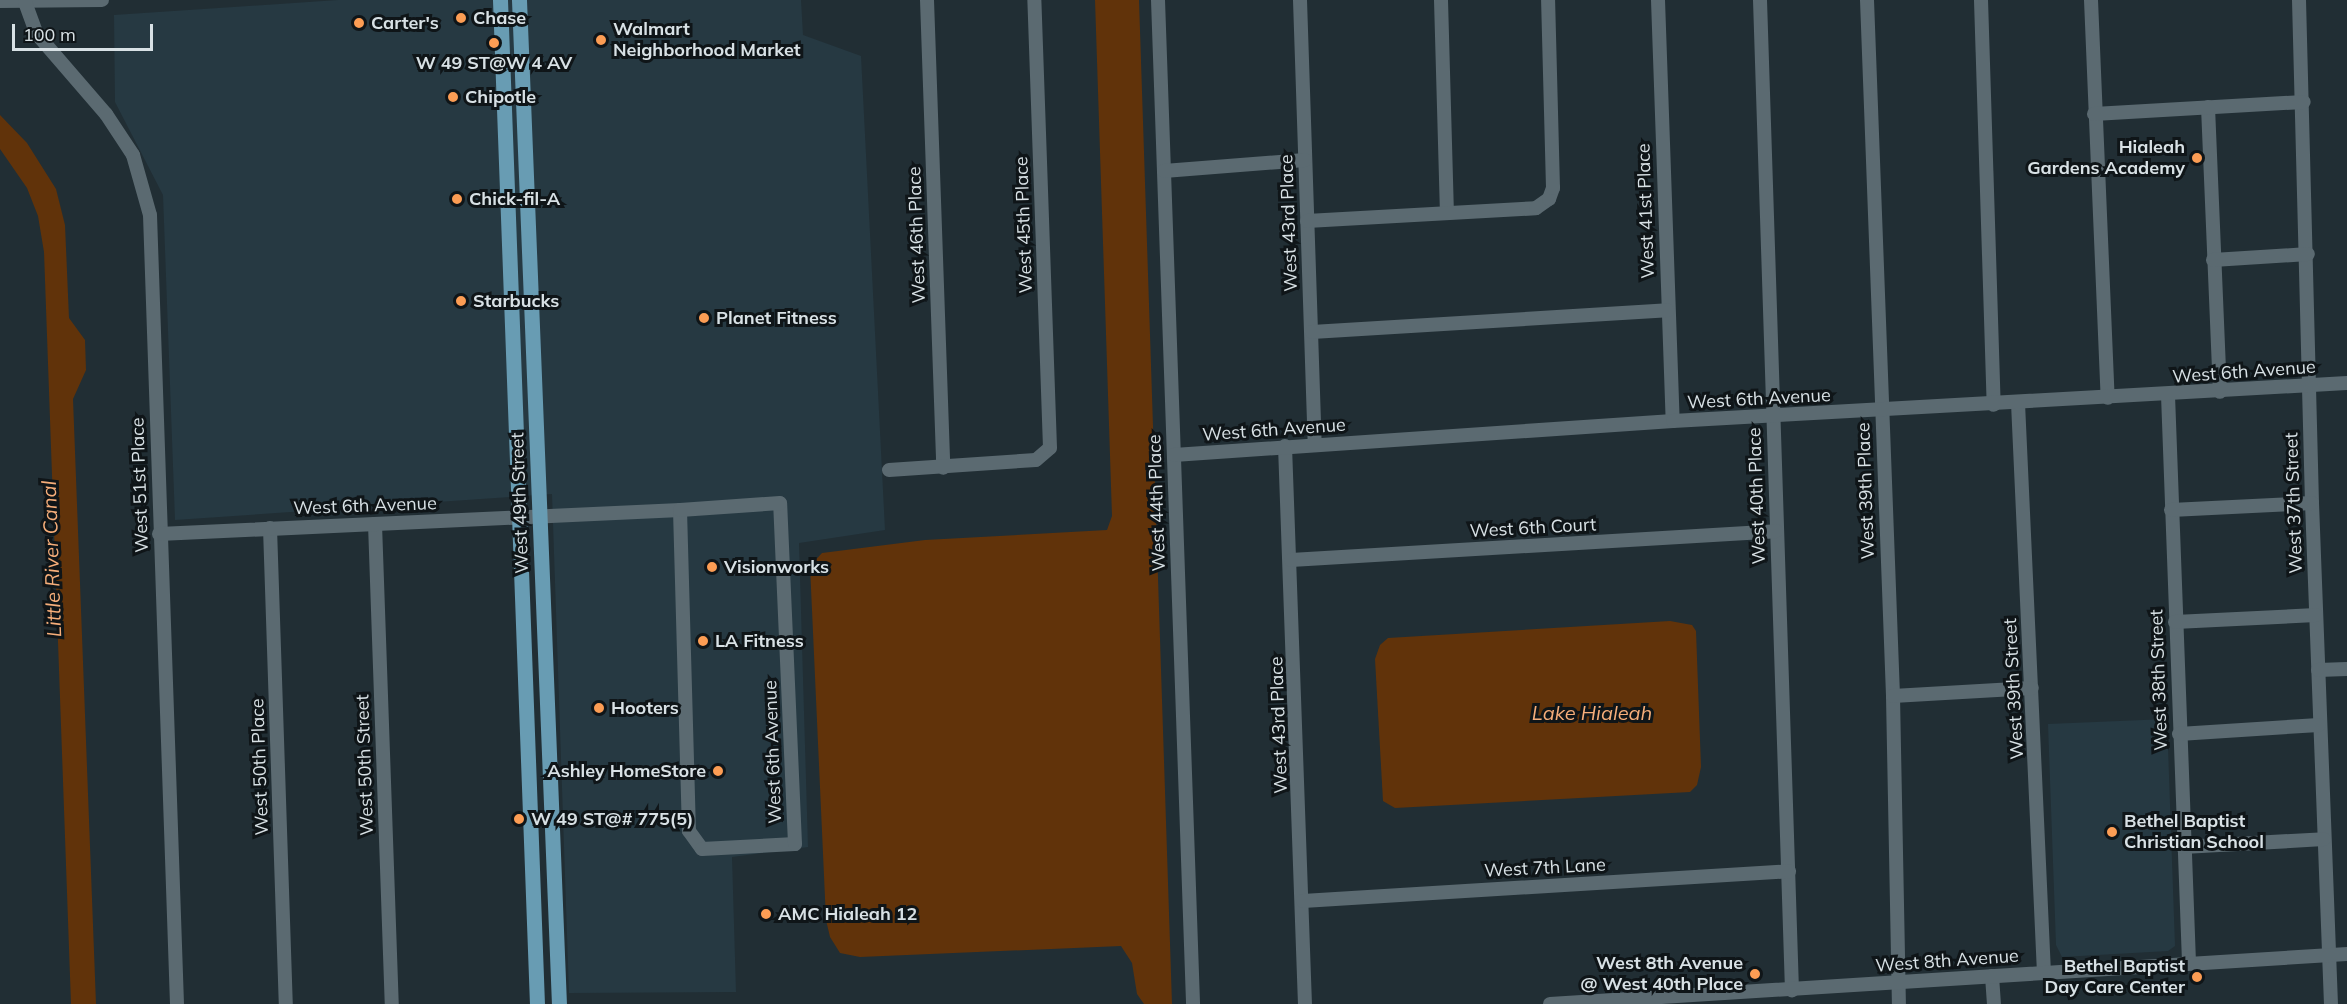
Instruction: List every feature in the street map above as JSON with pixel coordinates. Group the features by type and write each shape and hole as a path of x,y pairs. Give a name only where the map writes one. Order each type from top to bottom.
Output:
{"main road":[{"name":"West 49th Street","path":"500,0 537,1004"},
{"name":"West 49th Street","path":"519,0 559,1004"},
{"path":"526,717 534,767 550,778"},
{"path":"528,778 543,796 553,839"}],"street":[{"path":"0,1 102,0"},
{"name":"West 46th Place","path":"927,0 943,468"},
{"name":"West 45th Place","path":"943,468 1036,460 1050,448 1034,0"},
{"name":"West 44th Place","path":"1158,0 1193,1004"},
{"name":"West 43rd Place","path":"1300,0 1315,445"},
{"path":"1441,0 1447,212"},
{"path":"1307,221 1536,208 1549,199 1553,188 1548,0"},
{"name":"West 41st Place","path":"1658,0 1667,310 1673,421"},
{"name":"West 40th Place","path":"1760,0 1792,990"},
{"name":"West 39th Place","path":"1867,0 1893,696 1899,1004"},
{"path":"1981,0 1994,405"},
{"path":"2091,0 2094,114 2108,398"},
{"name":"West 37th Street","path":"2300,0 2308,254 2312,502 2331,1004"},
{"name":"West 51st Place","path":"25,2 36,33 106,114 133,155 150,215 159,534 177,1004"},
{"path":"2094,114 2304,102"},
{"path":"2208,107 2220,392"},
{"path":"1164,171 1305,160"},
{"path":"2213,260 2308,254"},
{"path":"1312,332 1667,310"},
{"name":"West 6th Avenue","path":"1174,455 1673,421 1772,418 2347,383"},
{"name":"West 38th Street","path":"2168,395 2189,963"},
{"name":"West 39th Street","path":"2018,403 2044,973"},
{"name":"West 43rd Place","path":"1285,446 1291,560 1305,1004"},
{"path":"889,470 943,468"},
{"path":"2171,510 2312,502"},
{"name":"West 6th Avenue","path":"159,534 540,517 780,503 795,844 702,849 688,831 680,510"},
{"name":"West 50th Street","path":"375,524 392,1004"},
{"name":"West 50th Place","path":"270,528 286,1004"},
{"name":"West 6th Court","path":"1291,560 1776,531"},
{"path":"2175,622 2316,615"},
{"path":"2318,670 2347,669"},
{"path":"1893,696 2032,688"},
{"path":"2179,734 2319,725"},
{"path":"2184,847 2325,839"},
{"name":"West 7th Lane","path":"1303,901 1789,871"},
{"name":"West 8th Avenue","path":"1550,1004 2347,954"},
{"path":"1992,976 1994,1004"}],"shaded area":[{"path":"338,0 801,0 803,35 861,56 885,530 799,543 808,847 732,857 736,992 569,993 552,494 175,520 163,195 115,102 114,15"},
{"name":"Bethel Baptist Christian School","path":"2167,719 2175,946 2168,951 2062,957 2056,945 2048,724"}],"water":[{"path":"1095,0 1139,0 1172,1004 1144,1004 1137,994 1132,963 1121,946 860,957 840,953 830,937 826,920 810,566 822,553 925,540 1107,530 1112,516"},
{"path":"0,115 27,143 56,189 65,225 69,318 85,340 86,370 73,399 96,1004 71,1004 44,252 38,216 27,188 0,149"},
{"name":"Lake Hialeah","path":"1670,621 1692,625 1696,631 1701,767 1697,785 1690,792 1395,808 1383,801 1375,659 1380,645 1388,638"}],"place":[{"name":"Chase","path":"461,18"},
{"name":"Carter's","path":"359,23"},
{"name":"Walmart Neighborhood Market","path":"601,40"},
{"name":"W 49 ST@W 4 AV","path":"494,43"},
{"name":"Chipotle","path":"453,97"},
{"name":"Hialeah Gardens Academy","path":"2197,158"},
{"name":"Chick-fil-A","path":"457,199"},
{"name":"Starbucks","path":"461,301"},
{"name":"Planet Fitness","path":"704,318"},
{"name":"Visionworks","path":"712,567"},
{"name":"LA Fitness","path":"703,641"},
{"name":"Hooters","path":"599,708"},
{"name":"Ashley HomeStore","path":"718,771"},
{"name":"W 49 ST@# 775(5)","path":"519,819"},
{"name":"Bethel Baptist Christian School","path":"2112,832"},
{"name":"AMC Hialeah 12","path":"766,914"},
{"name":"West 8th Avenue @ West 40th Place","path":"1755,974"},
{"name":"Bethel Baptist Day Care Center","path":"2197,977"}],"water label":[{"name":"Little River Canal","path":"51,559"}]}
